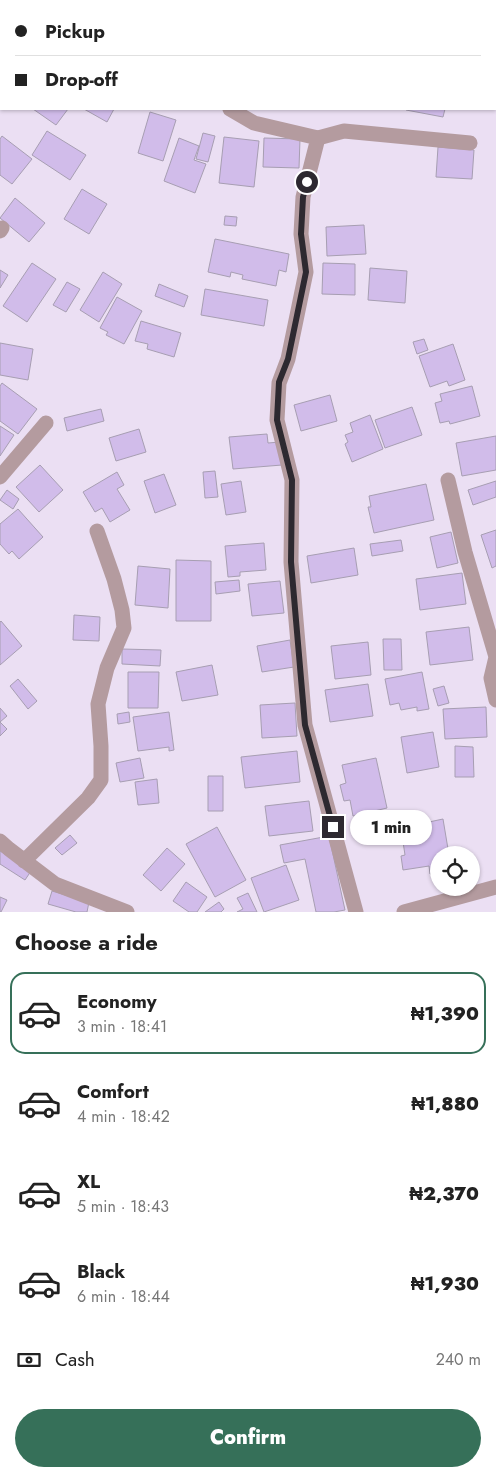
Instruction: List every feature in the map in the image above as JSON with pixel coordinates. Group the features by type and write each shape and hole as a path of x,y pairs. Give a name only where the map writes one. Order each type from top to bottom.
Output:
{"street":[{"path":"232,110 254,122 318,138 344,131 470,143"},
{"path":"318,138 303,197 301,234 306,272 288,359 279,382 277,420 292,480 291,562 305,725 356,912"},
{"path":"0,477 46,423"},
{"path":"448,480 465,552 496,657 491,678 496,700"},
{"path":"24,861 88,798 101,780 98,704 107,668 124,628 122,610 114,579 97,531"},
{"path":"0,841 55,884 127,912"},
{"path":"404,912 496,887"}],"building":[{"path":"34,110 67,110 56,125"},
{"path":"86,110 113,110 107,122"},
{"path":"406,110 445,110 443,117"},
{"path":"150,112 176,120 163,161 138,153"},
{"path":"47,131 86,155 70,180 32,155"},
{"path":"203,133 215,136 208,162 196,159"},
{"path":"2,136 32,159 12,184 0,175 0,139"},
{"path":"224,137 259,141 254,187 219,183"},
{"path":"179,138 199,146 194,160 206,164 195,193 164,181"},
{"path":"264,138 300,139 299,168 263,167"},
{"path":"438,147 474,150 472,179 436,177"},
{"path":"82,189 107,204 89,234 64,219"},
{"path":"15,198 45,223 29,242 0,218"},
{"path":"225,216 237,217 236,226 224,225"},
{"path":"364,225 366,254 327,256 326,227"},
{"path":"215,239 289,254 286,272 279,270 276,286 242,279 243,275 231,272 230,277 208,272"},
{"path":"32,263 56,279 27,322 3,306"},
{"path":"323,263 355,264 355,295 322,294"},
{"path":"370,268 407,271 405,303 368,300"},
{"path":"0,270 8,275 0,288"},
{"path":"103,272 122,284 99,322 80,310"},
{"path":"67,282 80,289 66,312 53,305"},
{"path":"159,284 188,296 184,307 155,296"},
{"path":"205,289 268,300 264,326 201,315"},
{"path":"117,297 142,311 124,344 106,335 108,332 100,328"},
{"path":"141,321 181,333 174,357 147,349 148,344 135,341"},
{"path":"424,339 428,350 417,354 413,342"},
{"path":"0,343 33,349 28,380 0,375"},
{"path":"453,344 465,380 449,386 447,381 430,387 419,356"},
{"path":"2,383 37,409 18,434 0,421 0,386"},
{"path":"472,386 480,416 450,424 449,421 440,423 435,403 442,401 440,394"},
{"path":"330,395 337,421 301,431 294,405"},
{"path":"412,407 422,435 385,448 375,420"},
{"path":"101,409 104,421 67,431 64,418"},
{"path":"370,415 383,449 352,462 345,444 348,442 345,435 353,432 350,423"},
{"path":"0,426 14,435 0,456"},
{"path":"139,429 146,452 116,461 109,438"},
{"path":"267,434 268,443 280,442 282,465 233,469 229,437"},
{"path":"496,436 496,470 462,476 456,443"},
{"path":"40,465 63,490 39,512 16,487"},
{"path":"215,471 218,497 205,498 203,472"},
{"path":"117,472 124,485 117,489 130,510 110,522 102,508 95,512 83,492"},
{"path":"164,474 176,505 155,513 144,481"},
{"path":"241,481 246,512 226,515 221,484"},
{"path":"496,481 496,497 473,505 468,490"},
{"path":"426,484 434,520 374,533 368,507 371,507 369,496"},
{"path":"7,490 19,499 13,509 0,500"},
{"path":"18,509 43,537 19,559 12,551 9,554 0,544 0,524"},
{"path":"496,530 496,566 492,568 481,535"},
{"path":"451,532 458,563 437,568 430,537"},
{"path":"401,540 403,551 372,556 370,544"},
{"path":"264,543 266,570 240,572 240,576 228,577 225,546"},
{"path":"354,548 358,575 311,583 307,556"},
{"path":"176,560 211,561 211,621 176,621"},
{"path":"138,566 170,569 168,608 135,605"},
{"path":"462,573 466,604 420,610 416,579"},
{"path":"239,580 240,591 216,594 215,582"},
{"path":"280,581 284,613 252,616 248,584"},
{"path":"74,615 100,617 99,641 73,640"},
{"path":"0,622 22,646 0,665"},
{"path":"469,627 473,660 430,665 426,632"},
{"path":"383,639 401,639 402,670 384,670"},
{"path":"290,640 294,667 262,672 257,646"},
{"path":"368,642 371,675 335,679 331,646"},
{"path":"122,649 161,650 160,666 122,664"},
{"path":"212,665 218,695 182,701 176,672"},
{"path":"128,672 159,672 158,708 128,708"},
{"path":"422,672 429,709 417,711 417,707 401,710 399,703 390,705 385,679"},
{"path":"18,679 37,701 28,709 10,686"},
{"path":"368,684 373,716 330,722 325,690"},
{"path":"444,686 449,703 438,706 433,689"},
{"path":"295,703 297,736 262,738 260,705"},
{"path":"486,707 487,737 445,739 443,709"},
{"path":"0,708 7,716 0,722"},
{"path":"129,712 130,722 118,724 117,714"},
{"path":"169,712 174,750 169,751 169,747 138,751 133,717"},
{"path":"0,722 7,729 0,736"},
{"path":"433,732 439,767 407,773 401,737"},
{"path":"455,746 473,747 474,777 455,777"},
{"path":"297,751 300,782 245,788 241,757"},
{"path":"140,758 144,778 120,782 116,763"},
{"path":"376,758 387,808 353,816 350,800 344,801 340,785 346,783 342,765"},
{"path":"208,776 223,776 223,811 208,811"},
{"path":"157,779 159,803 138,805 135,782"},
{"path":"309,801 313,831 269,836 265,806"},
{"path":"428,818 429,822 443,819 448,846 430,846 430,874 429,866 403,870 401,856 405,855 400,822"},
{"path":"217,827 246,880 215,897 186,844"},
{"path":"70,835 77,843 62,855 55,848"},
{"path":"329,836 345,910 316,912 305,859 284,863 280,845"},
{"path":"167,848 185,864 161,891 143,875"},
{"path":"0,851 31,871 25,880 0,864"},
{"path":"286,865 299,900 264,912 251,878"},
{"path":"186,882 207,897 197,912 189,912 173,901"},
{"path":"52,891 89,902 87,912 76,912 48,904"},
{"path":"248,893 257,912 237,912 243,909 237,898"},
{"path":"0,897 7,900 1,912 0,912"},
{"path":"219,902 224,909 221,912 205,912"}],"route":[{"path":"307,182 303,197 301,234 306,272 288,359 279,382 277,420 292,480 291,562 305,725 333,827"}]}
